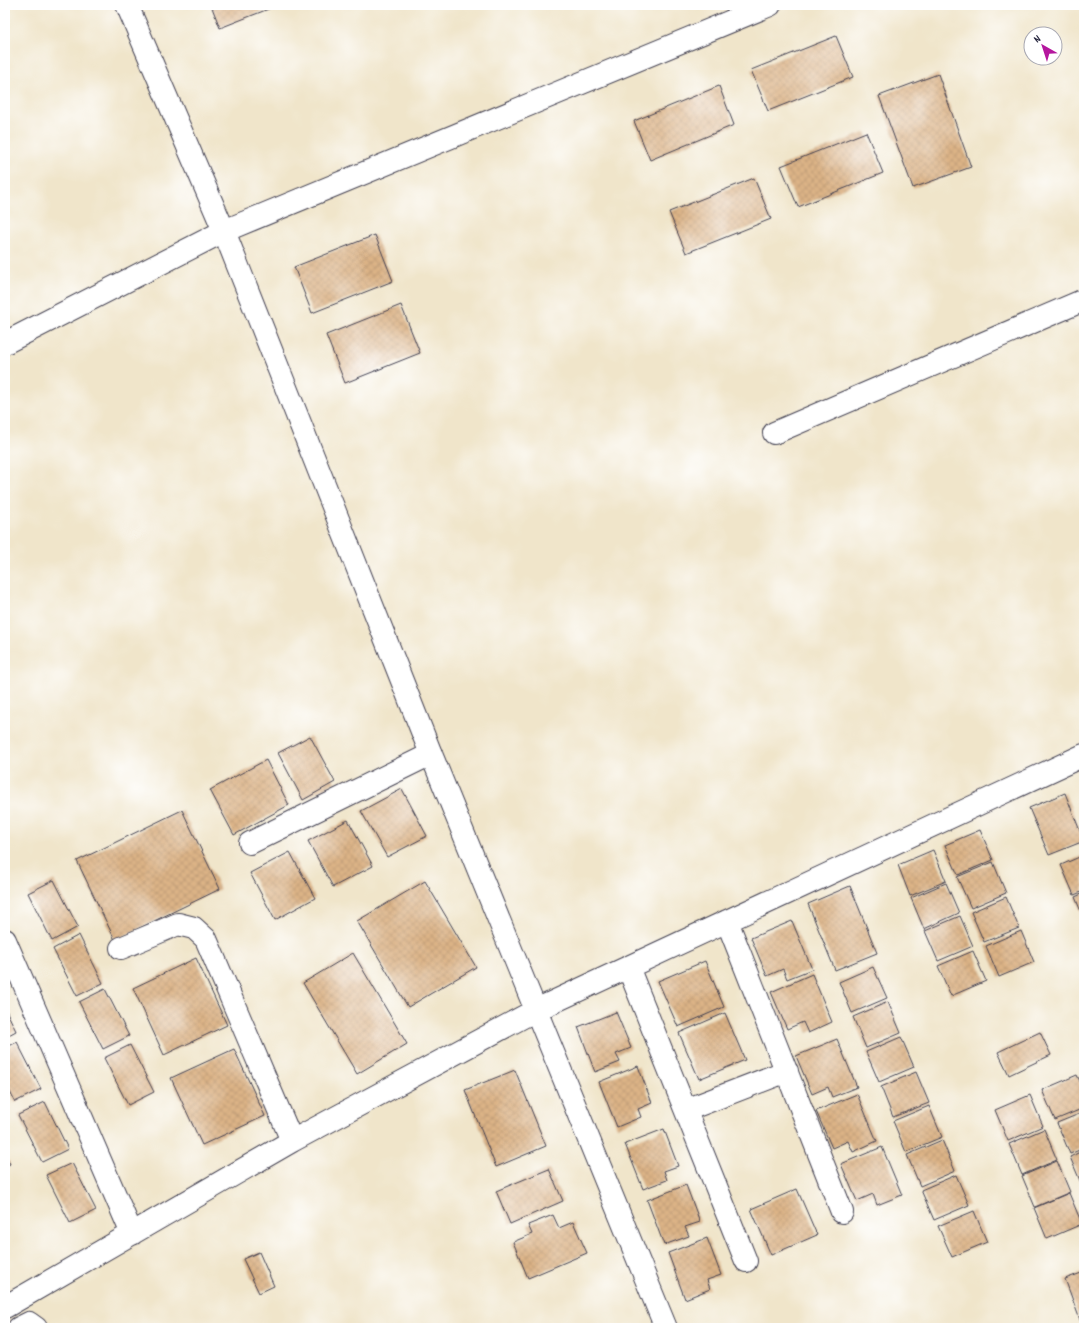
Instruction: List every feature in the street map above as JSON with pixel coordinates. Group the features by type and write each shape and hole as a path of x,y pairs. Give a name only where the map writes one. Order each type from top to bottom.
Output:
{"street":[{"path":"127,5 224,231 431,754 666,1328"},
{"path":"5,343 224,231 770,5"},
{"path":"774,432 1084,300"},
{"path":"250,843 431,754"},
{"path":"5,1307 292,1141 536,1010 1084,755"},
{"path":"727,921 842,1212"},
{"path":"121,948 178,924 194,928 206,939 292,1141"},
{"path":"5,940 132,1234"},
{"path":"628,967 746,1261"},
{"path":"686,1110 786,1071"},
{"path":"19,1328 29,1323 36,1328"}],"building":[{"path":"211,5 270,5 271,8 220,28"},
{"path":"836,36 853,77 768,111 751,70"},
{"path":"938,74 971,167 913,188 879,96"},
{"path":"719,86 734,125 650,160 634,121"},
{"path":"866,132 883,173 798,207 781,166"},
{"path":"754,178 771,219 686,253 669,212"},
{"path":"375,235 393,281 312,313 294,267"},
{"path":"401,305 420,353 345,383 326,335"},
{"path":"310,736 335,782 303,800 278,753"},
{"path":"266,760 289,805 234,835 210,790"},
{"path":"402,789 427,836 387,857 361,811"},
{"path":"1065,793 1084,841 1049,855 1029,808"},
{"path":"182,810 220,889 115,940 77,861"},
{"path":"348,820 373,866 333,887 308,841"},
{"path":"980,830 993,860 958,875 945,845"},
{"path":"933,850 946,881 910,896 898,865"},
{"path":"290,852 315,898 275,920 250,873"},
{"path":"1084,855 1084,891 1074,895 1061,865"},
{"path":"993,862 1006,893 971,908 957,877"},
{"path":"54,880 78,927 52,941 28,893"},
{"path":"425,881 476,967 408,1007 357,921"},
{"path":"946,883 959,913 924,929 911,898"},
{"path":"850,886 877,953 835,970 808,904"},
{"path":"1084,893 1084,919 1075,897"},
{"path":"1006,897 1019,928 984,942 971,912"},
{"path":"960,916 973,946 938,961 925,931"},
{"path":"792,921 812,969 787,979 783,969 767,976 751,938"},
{"path":"1021,931 1034,962 999,977 986,946"},
{"path":"79,935 103,983 77,996 53,949"},
{"path":"973,951 986,981 951,996 938,966"},
{"path":"353,953 407,1044 357,1074 303,983"},
{"path":"196,958 227,1025 164,1055 133,988"},
{"path":"705,961 724,1007 678,1027 658,981"},
{"path":"873,967 887,998 852,1013 839,982"},
{"path":"812,974 832,1022 808,1033 803,1022 787,1029 771,992"},
{"path":"105,989 129,1036 103,1049 79,1002"},
{"path":"888,1002 901,1033 866,1048 853,1017"},
{"path":"5,1008 16,1031 5,1037"},
{"path":"616,1012 631,1048 616,1054 620,1062 595,1072 578,1027"},
{"path":"725,1013 745,1060 699,1079 679,1033"},
{"path":"1040,1032 1051,1055 1009,1075 998,1052"},
{"path":"901,1037 914,1067 879,1082 866,1052"},
{"path":"837,1039 857,1087 832,1097 828,1087 812,1094 796,1056"},
{"path":"17,1042 41,1089 15,1102 5,1082 5,1048"},
{"path":"130,1045 154,1092 128,1105 104,1058"},
{"path":"234,1049 265,1116 202,1145 171,1078"},
{"path":"638,1066 652,1103 638,1109 641,1117 617,1127 599,1082"},
{"path":"515,1070 546,1146 496,1167 465,1090"},
{"path":"916,1072 929,1103 893,1117 881,1087"},
{"path":"1077,1075 1084,1090 1084,1108 1055,1120 1042,1090"},
{"path":"857,1094 877,1141 853,1152 848,1141 832,1148 816,1111"},
{"path":"1030,1095 1043,1126 1008,1141 995,1110"},
{"path":"45,1102 68,1149 42,1162 18,1115"},
{"path":"929,1106 942,1137 906,1152 893,1121"},
{"path":"1084,1112 1084,1148 1070,1154 1057,1123"},
{"path":"664,1129 678,1166 664,1171 667,1180 643,1189 625,1144"},
{"path":"1044,1129 1057,1160 1022,1175 1009,1144"},
{"path":"942,1140 955,1171 920,1186 907,1155"},
{"path":"882,1147 902,1195 877,1205 873,1194 857,1201 841,1164"},
{"path":"1084,1150 1084,1190 1070,1157"},
{"path":"5,1153 10,1164 5,1167"},
{"path":"1057,1161 1070,1192 1035,1207 1022,1176"},
{"path":"72,1163 96,1210 70,1223 46,1175"},
{"path":"549,1169 563,1201 510,1224 496,1191"},
{"path":"956,1175 969,1205 934,1220 921,1190"},
{"path":"686,1185 700,1222 685,1227 689,1236 664,1245 647,1200"},
{"path":"797,1189 817,1235 771,1255 751,1209"},
{"path":"1069,1193 1082,1224 1047,1239 1034,1208"},
{"path":"974,1211 987,1242 952,1257 938,1226"},
{"path":"553,1215 559,1228 573,1222 587,1253 528,1278 513,1242 532,1234 528,1225"},
{"path":"707,1238 721,1275 707,1280 710,1289 685,1299 668,1253"},
{"path":"259,1252 274,1286 259,1293 243,1259"},
{"path":"1084,1272 1084,1328 1083,1328 1065,1279"}]}
